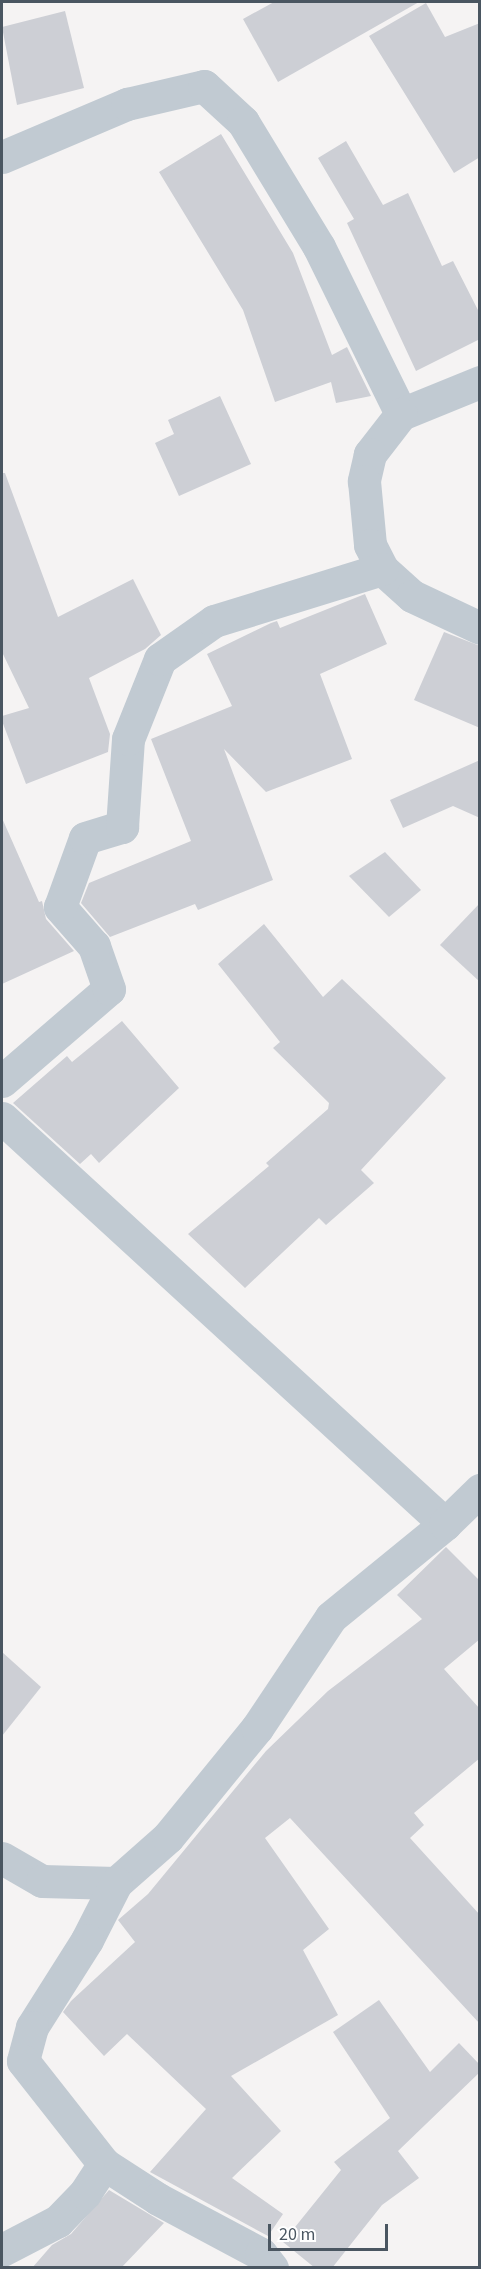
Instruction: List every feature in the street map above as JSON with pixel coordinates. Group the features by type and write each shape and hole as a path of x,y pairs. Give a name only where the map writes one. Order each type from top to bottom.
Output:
{"street":[{"path":"2,157 127,104 204,86 243,122 319,247 401,414"},
{"path":"480,382 401,414 370,454 363,481 370,545 382,569 412,596 480,628"},
{"path":"2,1081 109,989 94,946 60,907 85,838 122,826 128,739 160,659 214,621 382,569"},
{"path":"2,1118 445,1524"},
{"path":"272,2268 261,2254 158,2199 104,2164 23,2061 32,2027 87,1940 116,1882 168,1837 250,1737 331,1617 445,1524 480,1490"},
{"path":"2,1858 42,1881 116,1882"},
{"path":"2,2250 58,2221 85,2193 104,2164"}],"building":[{"path":"274,2 419,2 278,82 243,19"},
{"path":"426,3 445,37 480,23 480,157 454,173 369,36"},
{"path":"65,11 84,88 17,105 2,27"},
{"path":"221,134 293,253 332,355 347,347 371,396 336,403 331,382 275,402 243,310 159,172"},
{"path":"346,141 383,205 408,193 442,266 453,261 480,314 480,339 416,371 347,223 354,219 318,158"},
{"path":"220,396 251,464 179,496 155,443 174,434 168,420"},
{"path":"2,473 5,473 58,617 133,579 161,635 145,649 89,678 110,734 108,752 26,784 2,721 2,716 29,708 2,652"},
{"path":"365,594 387,644 320,674 352,759 266,792 224,749 273,880 198,910 195,904 110,937 81,903 89,883 191,841 151,739 232,706 207,654 271,623 277,621 280,628"},
{"path":"444,632 480,646 480,728 414,700"},
{"path":"480,760 480,818 453,806 403,828 390,800"},
{"path":"2,818 39,902 42,901 46,919 74,951 2,984"},
{"path":"385,852 421,890 389,917 349,876"},
{"path":"480,903 480,982 440,945"},
{"path":"264,924 323,997 342,979 446,1078 361,1170 374,1183 326,1225 319,1218 245,1288 188,1234 269,1166 266,1163 328,1109 329,1103 273,1048 280,1042 218,964"},
{"path":"122,1021 179,1088 99,1163 91,1154 80,1164 13,1103 67,1056 72,1062"},
{"path":"446,1547 480,1581 480,1639 444,1669 480,1709 480,1758 414,1813 424,1825 410,1838 480,1915 480,2024 290,1818 265,1838 329,1929 303,1950 338,2015 231,2076 281,2131 232,2178 283,2214 268,2236 150,2172 206,2109 127,2034 104,2056 63,2012 71,2001 135,1942 118,1920 148,1894 266,1751 328,1691 422,1619 397,1595"},
{"path":"2,1652 41,1687 2,1736"},
{"path":"379,2000 430,2072 459,2043 480,2065 480,2072 398,2151 419,2178 382,2205 332,2268 315,2268 283,2242 341,2170 334,2162 390,2118 333,2032"},
{"path":"109,2190 164,2223 121,2268 32,2268 52,2245 71,2234"}]}
